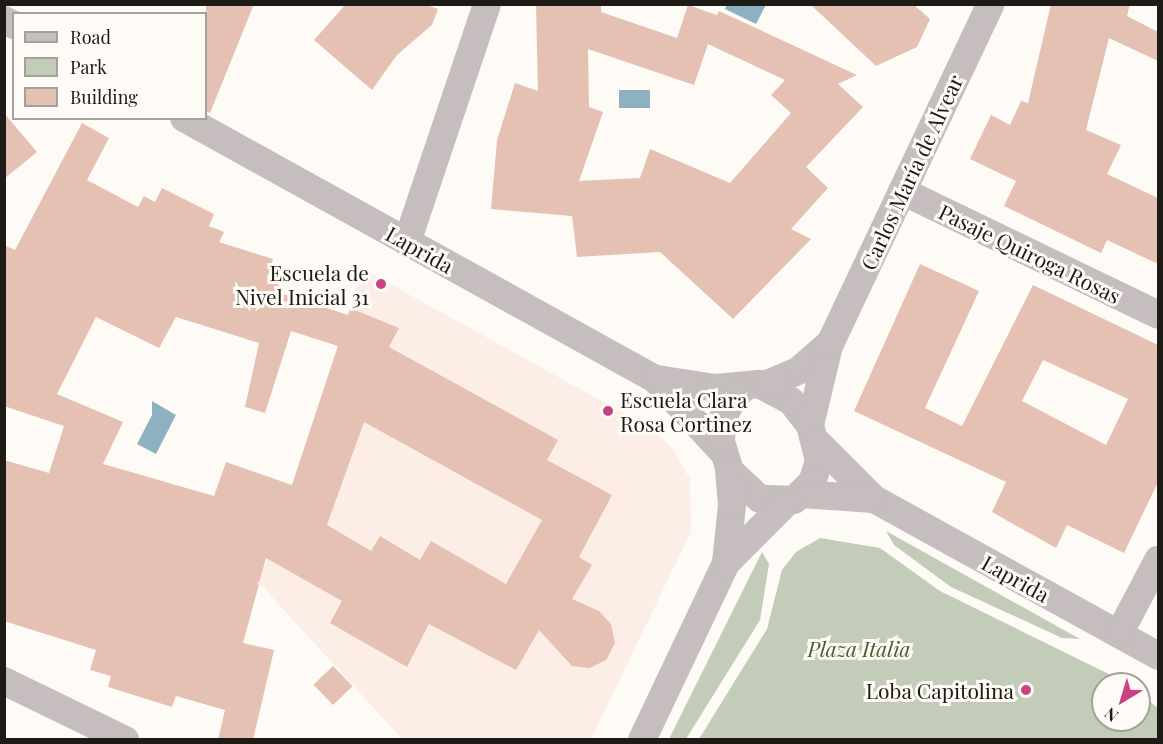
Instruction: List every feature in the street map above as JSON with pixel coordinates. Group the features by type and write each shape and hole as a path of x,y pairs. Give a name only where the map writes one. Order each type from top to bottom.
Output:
{"street":[{"path":"407,242 487,4"},
{"name":"Carlos María de Alvear","path":"813,434 818,378 832,340 991,4"},
{"name":"Laprida","path":"188,120 655,379 696,387 754,387"},
{"name":"Pasaje Quiroga Rosas","path":"902,191 1158,315"},
{"name":"Carlos María de Alvear","path":"754,387 798,371 832,340"},
{"name":"Laprida","path":"655,379 727,462"},
{"path":"642,740 726,562 732,515 722,420 733,397 754,387 791,401 813,434 817,472 795,498 726,562"},
{"name":"Laprida","path":"813,434 874,500 1158,656"},
{"path":"727,462 740,485 760,499 795,498"},
{"name":"Laprida","path":"795,498 874,500"},
{"path":"1119,634 1158,560"},
{"path":"4,681 125,740"}],"shaded area":[{"path":"363,269 654,430 673,449 690,479 691,532 591,739 402,739 259,583"}],"green space":[{"path":"886,531 1080,639 1062,638 951,587 894,545"},
{"name":"Plaza Italia","path":"820,538 880,548 940,591 1105,672 1091,672 1091,732 1151,732 1151,702 1158,708 1158,739 699,739 767,629 782,570 796,552"},
{"path":"762,552 769,564 760,620 686,739 669,739"}],"water":[{"path":"727,4 766,5 756,24 725,9"},
{"path":"619,90 650,90 650,108 619,108"},
{"path":"152,401 176,415 156,454 137,444 152,415"}],"building":[{"path":"206,4 254,4 210,113 207,112"},
{"path":"346,4 424,4 438,9 432,25 397,55 372,90 314,40"},
{"path":"536,4 601,4 601,12 677,38 688,5 717,15 719,11 857,75 838,84 863,107 806,167 828,188 791,229 811,239 733,319 660,252 577,257 572,216 491,209 497,140 515,83 538,91","holes":["708,44 785,80 771,95 791,113 730,183 650,149 640,178 579,181 603,112 589,107 588,49 694,85"]},
{"path":"810,4 913,4 930,19 917,47 876,66"},
{"path":"1051,4 1130,4 1127,16 1158,32 1158,61 1109,38 1086,130 1121,145 1107,174 1158,198 1158,264 1107,240 1101,253 1004,206 1016,181 970,159 991,115 1010,125 1021,101 1028,103"},
{"path":"4,113 37,152 4,179"},
{"path":"82,123 109,138 87,180 138,207 144,196 155,202 162,188 214,214 209,226 224,232 219,242 273,259 267,278 282,287 280,293 348,315 350,308 399,328 389,347 558,440 547,460 612,495 579,557 592,565 572,599 599,611 611,624 615,643 606,660 590,668 572,666 539,630 516,670 429,624 407,667 330,623 342,601 266,558 259,583 256,581 259,584 243,643 274,650 253,740 218,740 225,710 176,696 172,707 108,687 111,676 90,670 96,650 4,621 4,460 49,473 64,426 4,406 4,245 15,250","holes":["96,317 159,348 176,317 259,343 245,407 265,413 291,331 338,346 292,485 226,462 214,496 103,464 123,422 57,394","364,422 542,520 506,584 431,541 420,560 380,536 371,551 327,525"]},
{"path":"920,264 979,291 925,408 962,426 1033,285 1158,345 1158,482 1124,553 1067,525 1056,548 992,512 1006,482 854,411","holes":["1043,360 1128,399 1106,445 1022,401"]},
{"path":"333,666 352,686 333,705 314,685"}],"place":[{"name":"Escuela de Nivel Inicial 31","path":"381,284"},
{"name":"Escuela Clara Rosa Cortinez","path":"608,411"},
{"name":"Loba Capitolina","path":"1026,690"}]}
